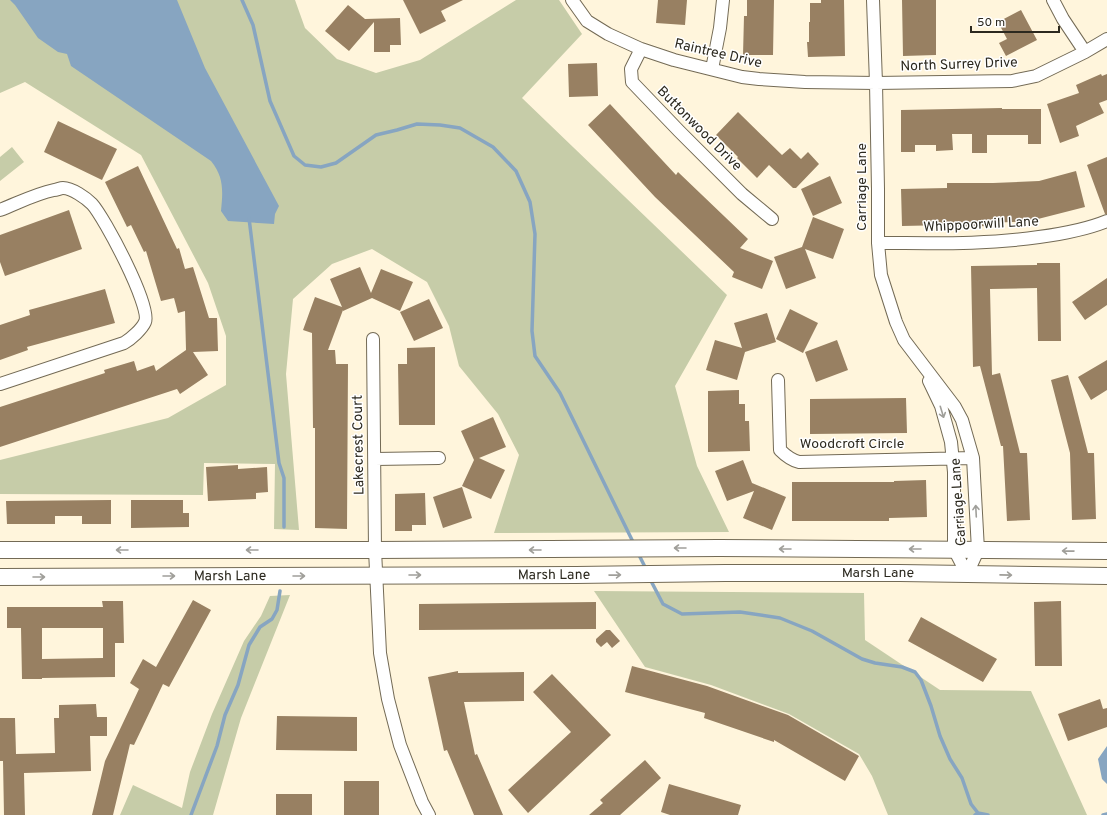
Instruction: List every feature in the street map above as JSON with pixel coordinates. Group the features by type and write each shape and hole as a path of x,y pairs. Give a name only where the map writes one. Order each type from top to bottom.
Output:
{"main road":[{"name":"Marsh Lane","path":"0,550 719,548 1107,551"},
{"name":"Marsh Lane","path":"0,577 725,573 1107,576"}],"street":[{"name":"Raintree Drive","path":"572,0 587,21 608,34 641,49 674,60 742,77 759,79 805,82 876,83"},
{"path":"712,69 720,28 723,0"},
{"name":"Carriage Lane","path":"873,0 880,275 896,322 904,340 950,401 962,420 973,458 978,550 967,574"},
{"path":"1053,0 1063,20 1085,52"},
{"name":"North Surrey Drive","path":"876,83 1012,81 1036,76 1085,52 1107,39"},
{"name":"Buttonwood Drive","path":"641,49 631,69 632,82 742,194 772,219"},
{"path":"0,210 40,193 64,188 79,194 92,204 103,221 121,253 140,294 146,313 146,321 133,337 124,343 0,384"},
{"name":"Whippoorwill Lane","path":"878,243 960,244 1005,241 1055,235 1092,227 1107,221"},
{"name":"Lakecrest Court","path":"373,339 375,550 380,653 387,693 400,745 422,802 429,815"},
{"name":"Carriage Lane","path":"921,364 941,406 951,442 954,472 954,550 967,574"},
{"name":"Woodcroft Circle","path":"778,380 780,450 786,456 799,462 973,458"},
{"path":"374,459 439,458"}],"green space":[{"path":"0,0 295,0 305,28 337,59 376,73 420,60 516,0 559,0 582,34 522,98 727,295 675,386 697,466 729,532 494,533 519,455 498,414 459,366 449,326 427,282 372,249 332,264 293,299 286,374 299,530 274,529 275,464 204,463 203,495 0,494 0,460 168,418 226,385 226,336 208,283 141,155 25,82 0,93"},
{"path":"12,147 24,162 0,181 0,157"},
{"path":"594,591 864,593 865,640 940,690 1031,691 1087,815 888,815 872,776 859,754 789,714 711,685 645,667"},
{"path":"290,595 241,718 213,815 120,815 133,785 182,808 190,772 212,714 244,641 261,616 270,596"}],"water":[{"path":"10,0 177,0 205,68 279,206 275,214 274,224 228,221 221,211 222,184 211,161 71,66 67,54 58,52 38,38"},
{"path":"1107,746 1107,784 1102,779 1098,759"}],"building":[{"path":"403,0 463,0 441,11 446,21 420,34"},
{"path":"658,0 687,0 685,25 656,23"},
{"path":"747,0 774,0 773,55 743,55 744,16 747,16"},
{"path":"821,0 844,0 845,56 808,57 807,42 809,42 810,3 821,3"},
{"path":"902,0 936,0 936,55 903,56"},
{"path":"348,5 365,19 400,18 401,45 390,45 390,52 374,52 374,22 349,51 325,31"},
{"path":"1021,10 1037,40 1006,56 999,43 1007,39 998,22"},
{"path":"597,63 598,96 569,97 568,64"},
{"path":"1101,74 1102,76 1107,74 1107,100 1099,103 1104,113 1076,126 1079,136 1060,143 1047,104 1079,93 1076,85"},
{"path":"610,104 676,175 678,172 748,239 740,248 773,261 762,289 732,277 734,272 655,197 588,125"},
{"path":"1002,108 1041,109 1041,144 1028,144 1028,135 987,135 987,153 972,153 972,134 952,134 953,150 936,151 936,145 915,145 915,152 901,152 901,110"},
{"path":"738,112 782,155 790,148 801,159 808,152 819,164 796,188 793,188 769,165 757,178 716,135"},
{"path":"58,121 117,149 102,180 44,152"},
{"path":"1107,157 1107,214 1105,214 1087,165"},
{"path":"138,166 177,249 179,248 185,269 193,267 209,318 217,318 218,351 193,352 208,375 180,394 177,389 0,447 0,407 105,373 104,370 134,361 137,371 154,365 156,371 186,350 185,311 178,313 174,298 161,301 146,251 144,252 131,225 127,227 105,182"},
{"path":"1076,171 1085,207 1034,221 988,223 989,226 902,226 901,189 947,188 947,183 1039,181"},
{"path":"830,176 842,203 813,216 801,189"},
{"path":"69,210 82,249 5,276 0,262 0,235"},
{"path":"813,217 844,229 833,259 805,249 816,278 786,289 774,257 802,247"},
{"path":"1037,263 1060,263 1061,341 1038,341 1037,288 990,289 992,375 1000,373 1020,453 1027,453 1030,520 1007,521 1003,446 1001,446 980,366 973,367 971,266 1037,265"},
{"path":"360,267 371,293 381,269 413,282 400,311 372,298 343,310 328,350 335,350 336,364 348,364 347,529 315,528 315,428 313,428 312,333 303,330 315,297 342,307 330,279"},
{"path":"1107,278 1107,305 1085,320 1072,302"},
{"path":"105,289 115,323 27,347 28,350 0,360 0,325 30,315 29,310"},
{"path":"429,299 443,328 414,341 400,312"},
{"path":"790,309 818,323 803,353 776,339"},
{"path":"767,313 776,342 745,352 737,380 706,370 715,340 742,348 734,323"},
{"path":"837,340 848,370 816,382 805,352"},
{"path":"435,347 435,425 399,425 398,364 407,364 407,348"},
{"path":"1107,360 1107,390 1091,400 1078,377"},
{"path":"1068,375 1088,453 1094,453 1096,519 1072,520 1070,453 1051,380"},
{"path":"739,390 739,404 745,404 745,421 749,421 750,451 708,452 708,391"},
{"path":"906,398 907,433 810,434 810,399"},
{"path":"493,417 506,447 479,458 505,470 491,499 462,486 474,460 461,431"},
{"path":"743,460 752,483 786,497 772,530 743,518 754,491 727,501 715,471"},
{"path":"238,465 238,469 267,467 268,492 256,493 256,499 208,501 206,467"},
{"path":"926,480 927,517 889,518 889,521 792,521 792,482 894,482"},
{"path":"462,487 472,518 443,528 433,497"},
{"path":"425,493 426,525 412,525 412,531 395,531 395,494"},
{"path":"111,500 111,524 82,524 82,516 55,516 55,524 7,524 6,501"},
{"path":"131,500 183,500 183,513 189,513 189,527 131,528"},
{"path":"193,600 211,610 169,687 163,684 134,745 130,744 113,815 92,815 105,761 139,689 130,683 143,659 156,667"},
{"path":"102,601 123,601 124,643 115,643 115,677 22,679 21,628 7,628 7,607 103,607","holes":["42,628 103,628 103,658 42,659"]},
{"path":"1061,601 1062,666 1035,666 1034,602"},
{"path":"596,602 596,629 419,630 419,604"},
{"path":"921,617 997,659 983,682 908,641"},
{"path":"606,630 610,630 620,641 612,648 607,642 601,647 596,642 596,639"},
{"path":"632,666 707,686 788,715 859,756 845,781 774,740 774,742 704,718 705,713 625,692"},
{"path":"458,671 458,673 524,672 524,701 464,702 475,755 477,754 503,815 474,815 447,750 444,751 428,677"},
{"path":"552,674 611,735 528,813 508,790 571,732 533,692"},
{"path":"1100,699 1103,709 1107,708 1107,727 1068,741 1058,714"},
{"path":"96,704 97,717 107,717 107,736 90,736 91,771 24,773 25,815 4,815 3,761 0,761 0,718 15,718 16,754 55,753 54,718 59,718 59,705"},
{"path":"277,716 357,717 357,751 276,750"},
{"path":"645,760 661,778 620,815 589,815 603,803 600,800"},
{"path":"344,781 379,781 379,815 344,815"},
{"path":"669,784 741,805 738,815 670,815 661,812"},
{"path":"276,794 312,794 312,815 276,815"}],"waterway":[{"path":"242,0 253,25 270,101 294,156 305,165 321,167 336,163 376,135 417,124 460,128 493,147 516,171 530,202 535,234 532,331 535,356 560,393 634,544"},
{"path":"249,218 279,463 284,478 284,527"},
{"path":"638,553 646,569"},
{"path":"650,579 663,604 682,614 740,612 780,618 812,631 862,659 875,663 902,667 915,672 921,680 940,736 950,759 962,778 971,804 978,813 975,815"},
{"path":"191,815 217,746 225,715 238,685 249,645 260,627 272,619 277,610 280,591"},
{"path":"978,813 988,815"},
{"path":"1103,815 1107,814"}]}
